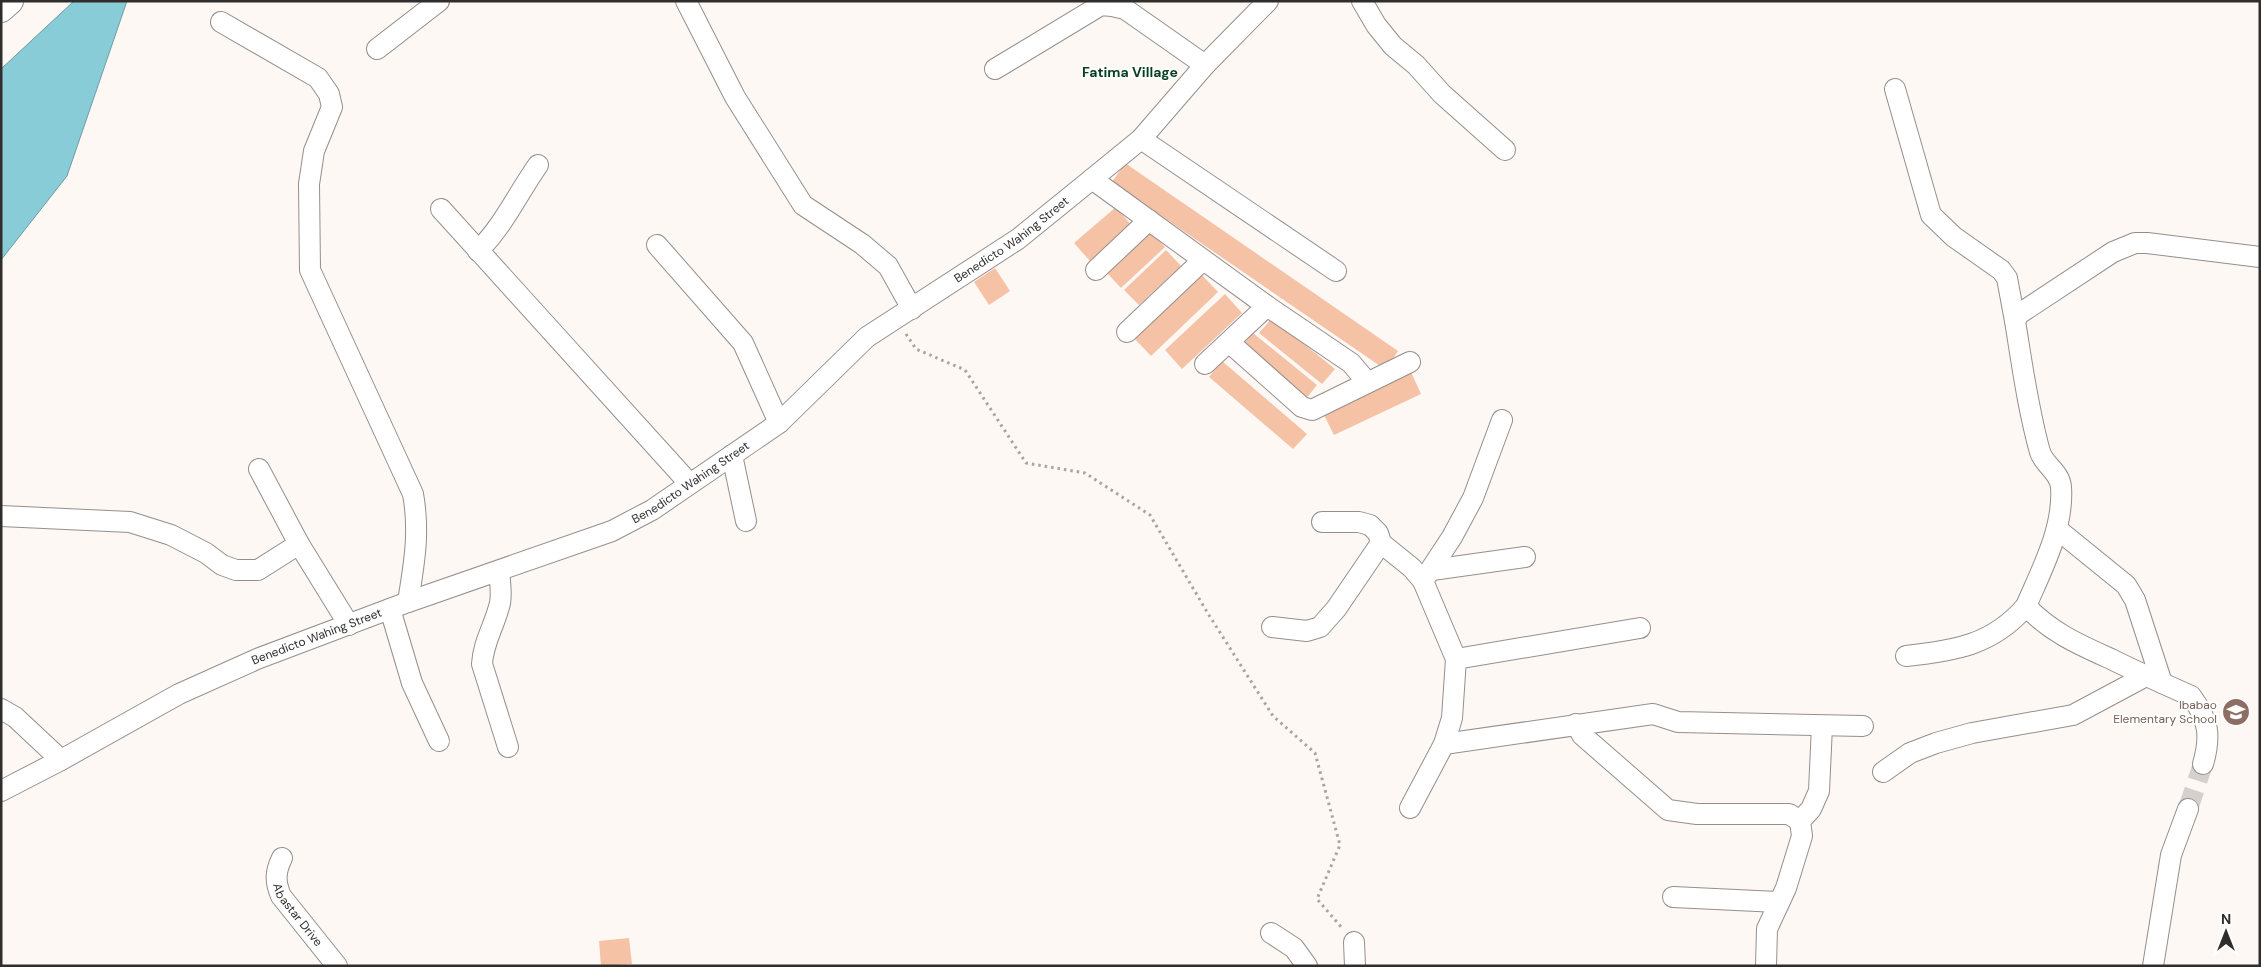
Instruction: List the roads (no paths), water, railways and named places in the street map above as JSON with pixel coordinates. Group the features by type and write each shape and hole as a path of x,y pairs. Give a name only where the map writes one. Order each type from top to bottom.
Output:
{"main road":[{"path":"1,9 10,1"}],"street":[{"path":"377,49 439,1"},
{"path":"686,1 735,97 803,205 862,244 888,266 904,314"},
{"name":"Benedicto Wahing Street","path":"1,791 179,694 257,659 399,606 612,531 652,510 689,482 779,423 867,337 1018,239 1092,180 1141,139 1205,65 1268,1"},
{"path":"1362,1 1376,25 1393,46 1416,65 1442,94 1505,150"},
{"path":"994,69 1101,5 1110,3 1125,9 1205,65"},
{"path":"221,22 318,78 330,94 332,107 314,152 309,184 310,270 413,494 418,519 417,537 399,606 412,682 439,741"},
{"path":"1895,89 1931,215 1954,237 2001,270 2007,278 2040,454 2056,474 2061,486 2057,529 2026,606 2019,615 1990,637 1947,652 1906,656"},
{"path":"1141,139 1336,271"},
{"path":"478,251 495,234 505,220 519,192 538,165"},
{"path":"1092,180 1267,306 1351,363 1367,382"},
{"path":"441,209 689,482"},
{"path":"1096,270 1149,220"},
{"path":"2015,321 2023,311 2113,252 2135,243 2260,257"},
{"path":"657,245 743,343 779,423"},
{"path":"1127,332 1203,260"},
{"path":"1205,364 1230,343 1267,306"},
{"path":"1230,343 1302,407 1312,410 1410,362"},
{"path":"1410,808 1444,744 1452,718 1456,659 1427,576 1473,498 1502,420"},
{"path":"732,454 746,521"},
{"path":"259,469 300,544 349,625"},
{"path":"1,516 130,522 171,535 206,553 222,565 236,570 258,570 300,544"},
{"path":"1322,522 1360,522 1370,525 1378,533 1381,543 1412,568 1427,576 1525,557"},
{"path":"2057,529 2126,585 2135,600 2154,680"},
{"path":"1272,626 1306,631 1320,627 1336,609 1381,543"},
{"path":"499,572 500,604 482,650 482,664 508,747"},
{"path":"2026,606 2051,629 2154,680 2191,696 2201,710 2208,732 2208,746 2203,764"},
{"path":"1456,659 1640,628"},
{"path":"1883,772 1910,753 1936,743 1972,733 2073,715 2154,680"},
{"path":"1,709 15,717 61,760"},
{"path":"1444,744 1653,714 1678,722 1862,726"},
{"path":"1576,724 1582,735 1668,810 1697,814 1788,814 1800,821"},
{"path":"1800,821 1812,809 1820,791 1822,726"},
{"path":"2153,966 2171,855 2188,809"},
{"path":"1766,966 1766,929 1786,888 1802,836 1800,821"},
{"name":"Abastar Drive","path":"282,858 277,867 275,883 281,896 337,966"},
{"path":"1673,897 1778,902"},
{"path":"1272,933 1294,948 1307,966"},
{"path":"1354,942 1355,966"}],"water":[{"path":"74,1 127,1 67,176 1,260 1,69"}],"tunnel":[{"path":"2188,809 2203,764"}],"place":[{"name":"Ibabao Elementary School","path":"2236,712"}],"district":[{"name":"Fatima Village","path":"1130,72"}]}
